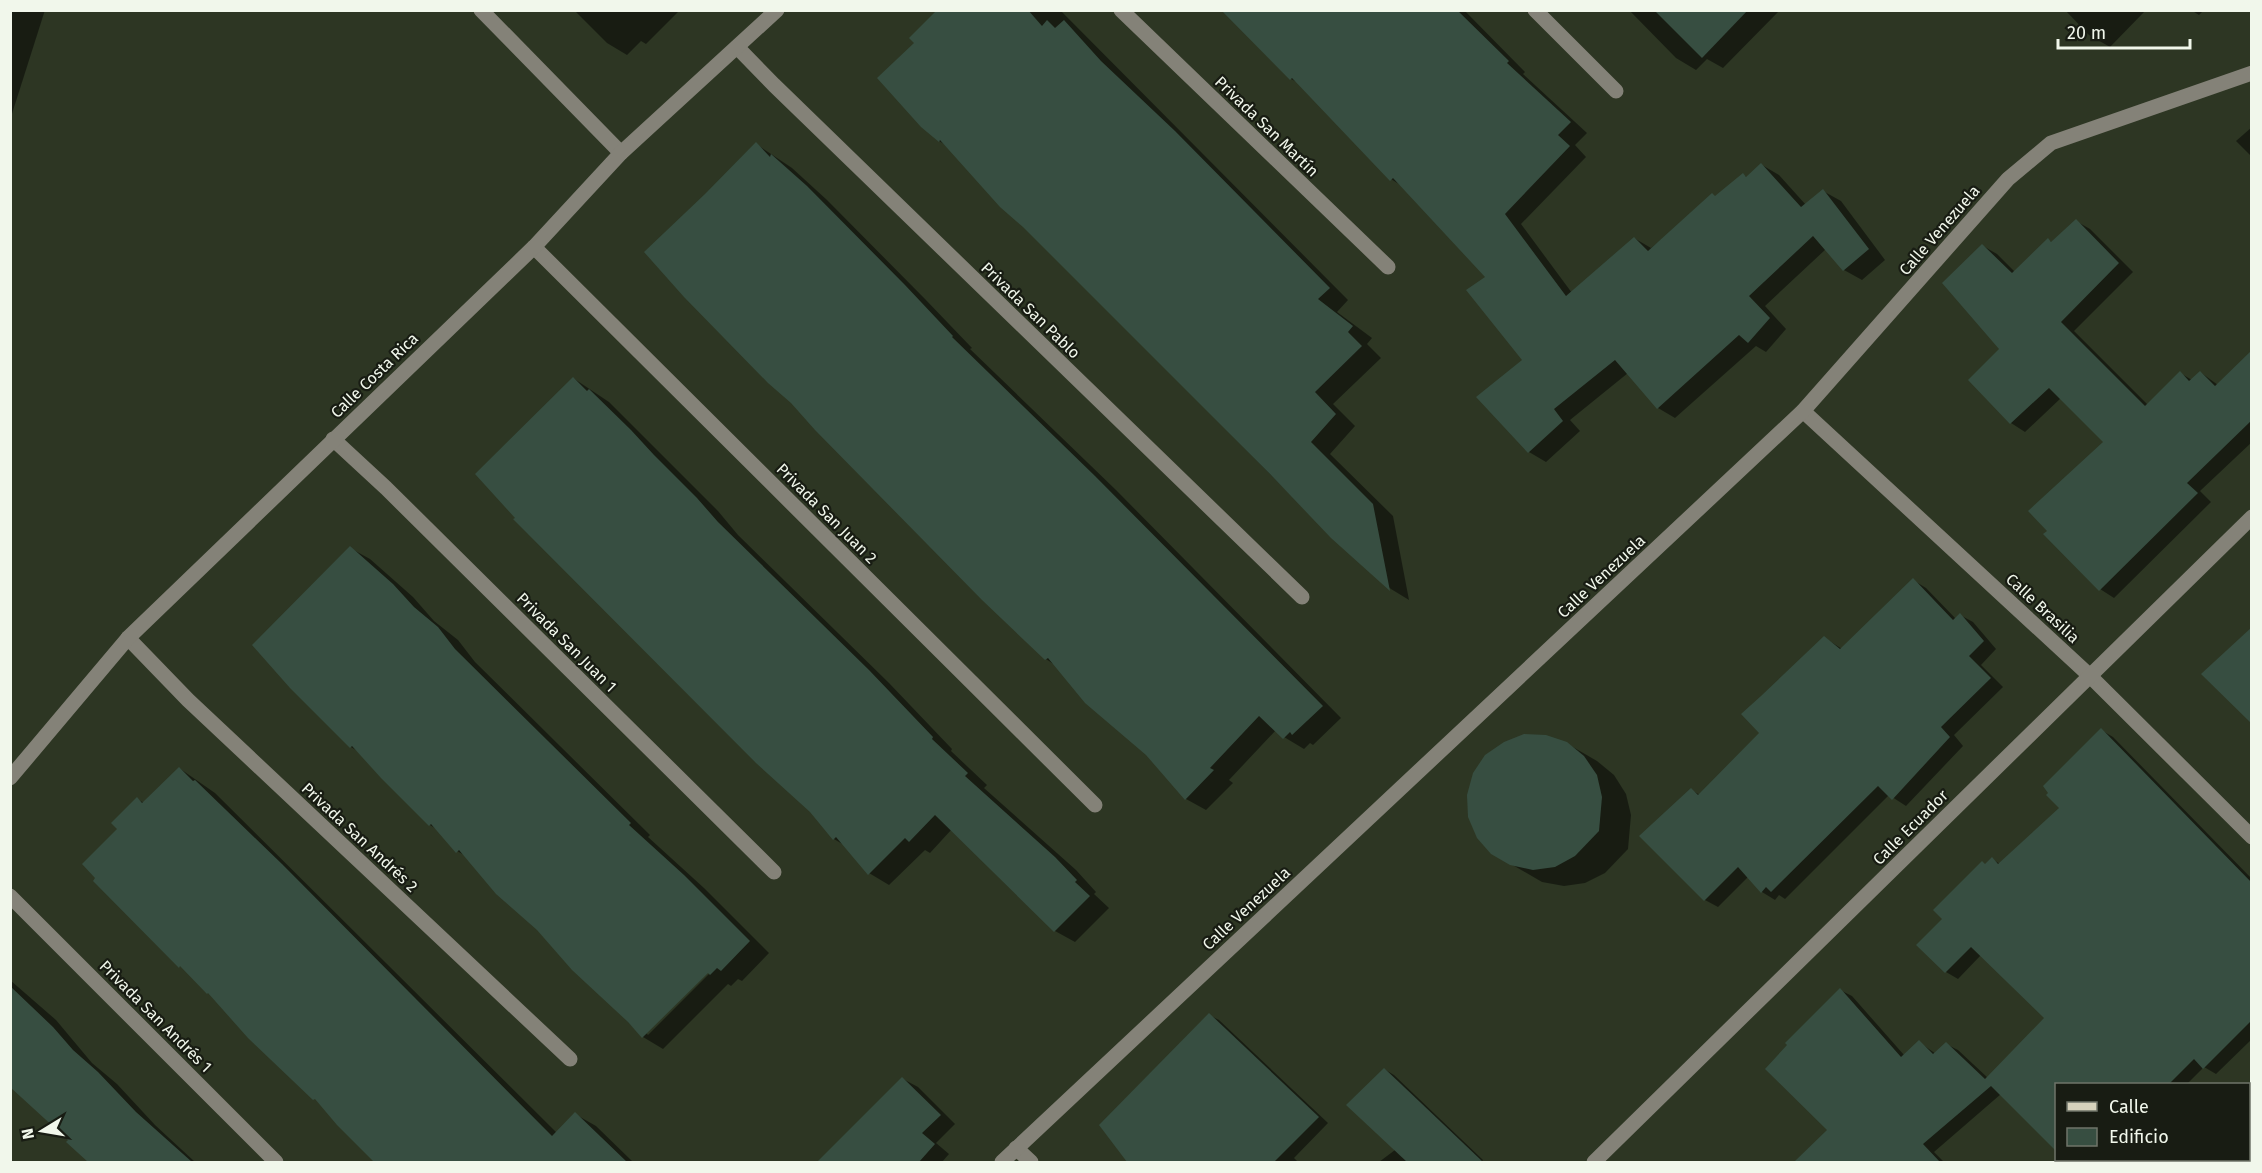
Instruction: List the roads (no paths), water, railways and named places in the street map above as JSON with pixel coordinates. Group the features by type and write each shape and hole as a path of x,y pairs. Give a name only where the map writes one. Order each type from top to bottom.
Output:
{"street":[{"path":"481,10 621,153"},
{"name":"Calle Costa Rica","path":"10,778 128,638 534,247 621,153 777,10"},
{"name":"Privada San Martín","path":"1121,10 1388,267"},
{"path":"1535,10 1616,91"},
{"name":"Privada San Pablo","path":"737,47 1302,597"},
{"name":"Calle Venezuela","path":"1002,1162 1803,411 2008,179 2050,143 2252,73"},
{"name":"Privada San Juan 2","path":"534,247 1095,805"},
{"name":"Calle Brasilia","path":"1803,411 2089,675 2252,837"},
{"name":"Privada San Juan 1","path":"333,439 774,872"},
{"name":"Calle Ecuador","path":"1594,1162 2252,517"},
{"name":"Privada San Andrés 2","path":"128,638 188,700 570,1059"},
{"name":"Privada San Andrés 1","path":"10,896 276,1162"},
{"path":"1016,1148 1031,1162"}]}
